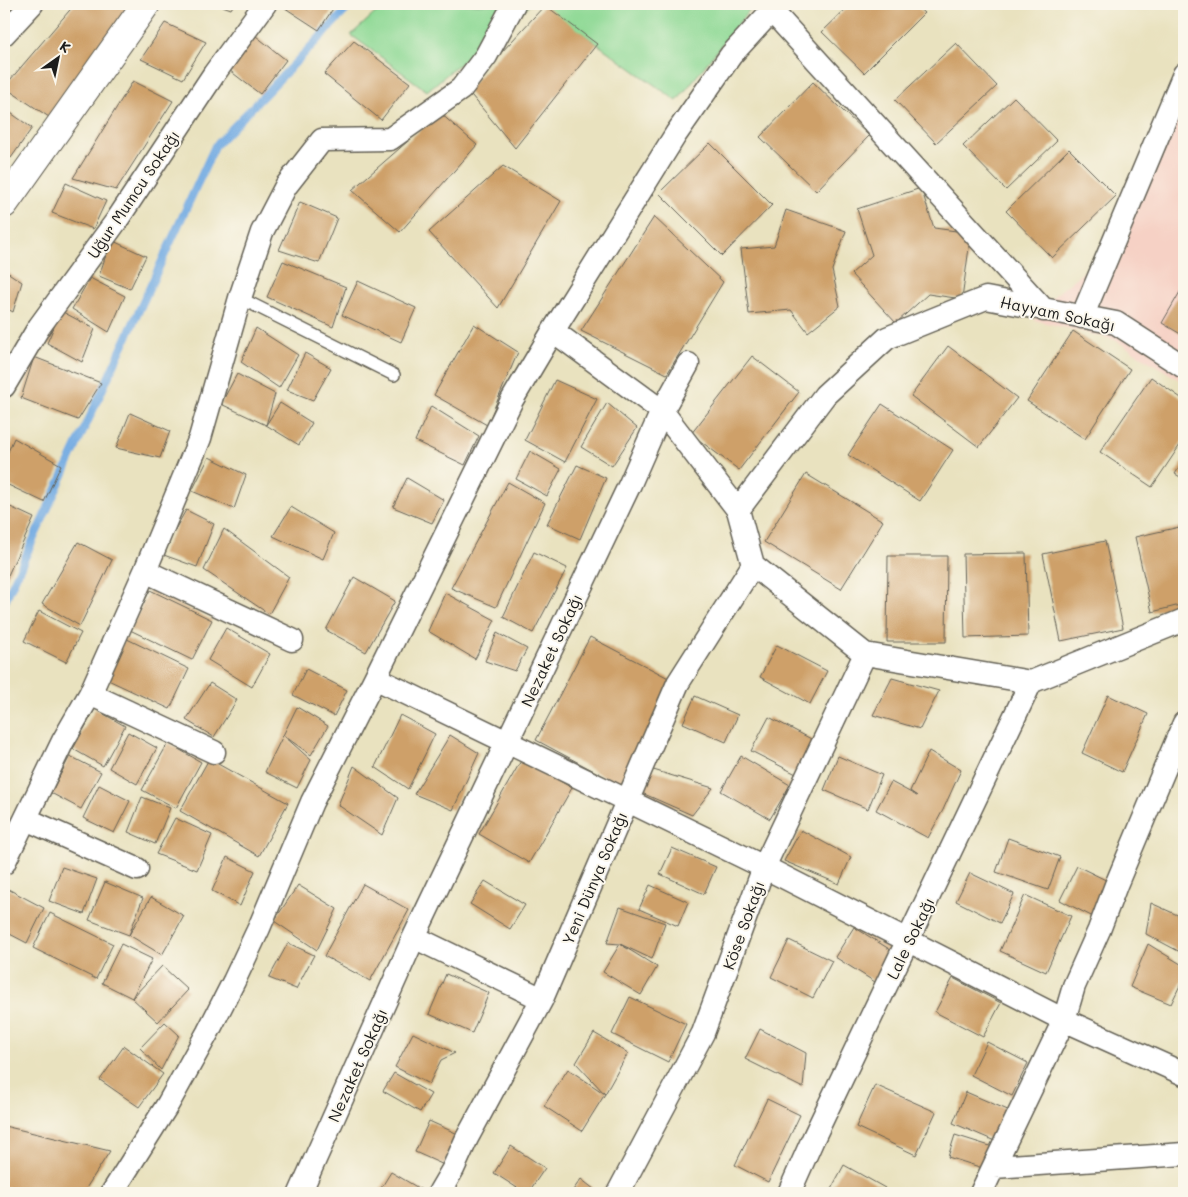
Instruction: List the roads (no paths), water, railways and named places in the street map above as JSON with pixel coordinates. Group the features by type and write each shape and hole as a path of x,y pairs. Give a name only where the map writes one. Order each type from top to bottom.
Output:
{"street":[{"path":"4,34 32,4"},
{"path":"4,204 146,4"},
{"name":"Uğur Mumcu Sokağı","path":"4,386 39,327 117,220 214,74 265,4"},
{"path":"4,863 62,741 90,694 145,571 200,438 240,298 262,232 286,186 322,140 390,139 461,89 486,56 514,4"},
{"path":"112,1193 168,1104 212,1024 259,928 312,802 512,400 552,330 676,134 731,55 775,7 1044,310"},
{"path":"1082,317 1184,74"},
{"name":"Hayyam Sokağı","path":"738,510 825,395 887,338 986,298 1116,323 1184,367"},
{"path":"552,330 662,411 738,510 753,565 865,654 1032,682 1184,620"},
{"name":"Nezaket Sokağı","path":"300,1193 414,937 630,484 662,411 688,364"},
{"name":"Yeni Dünya Sokağı","path":"439,1193 453,1169 471,1129 542,999 678,683 753,565"},
{"path":"145,571 292,640"},
{"name":"Köse Sokağı","path":"618,1193 703,1033 764,867 865,654"},
{"path":"375,678 764,867 1064,1020 1184,1074"},
{"name":"Lale Sokağı","path":"789,1193 813,1139 1032,682"},
{"path":"90,694 214,752"},
{"path":"981,1193 1064,1020 1074,986 1184,723"},
{"path":"26,819 137,869"},
{"path":"414,937 542,999"},
{"path":"994,1167 1184,1154"}],"lane":[{"path":"240,298 394,375"}],"waterway":[{"path":"4,603 215,146 352,4"}]}
